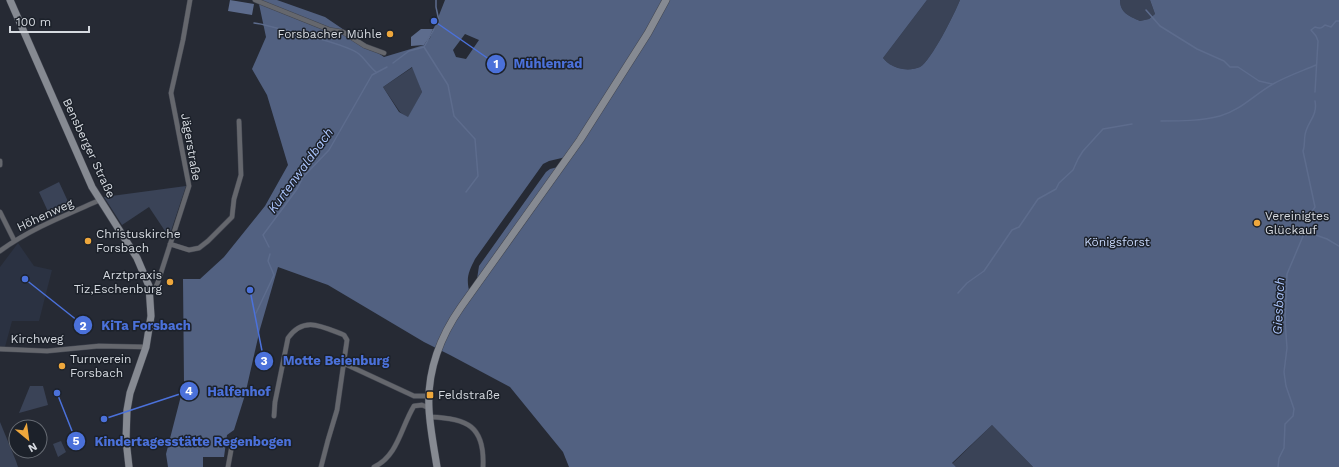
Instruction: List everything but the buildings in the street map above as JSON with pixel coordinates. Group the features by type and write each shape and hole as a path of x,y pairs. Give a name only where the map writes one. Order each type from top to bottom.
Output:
{"main road":[{"name":"Bensberger Straße","path":"10,0 85,173 100,200 137,258 144,271 150,293 151,316 146,347 130,393 127,410 126,440 129,467"},
{"path":"437,467 430,417 429,396 431,375 441,341 454,317 574,150 648,33 666,0"}],"street":[{"name":"Jägerstraße","path":"150,293 155,289 189,186 171,93 190,0"},
{"path":"257,0 324,28 343,32 365,46 384,53"},
{"path":"170,244 189,250 199,248 232,217 234,199 241,175 238,121"},
{"name":"Höhenweg","path":"0,251 14,240 58,218 100,200"},
{"path":"0,212 14,240"},
{"path":"274,416 275,402 288,338 296,329 305,325 314,324 344,335 347,340 338,410 321,467"},
{"name":"Kirchweg","path":"0,349 47,351 99,346 146,347"},
{"path":"343,363 414,396 429,396"},
{"path":"374,467 383,462 390,455 414,406 414,396"},
{"path":"414,406 422,405 429,408"},
{"path":"430,417 455,419 472,428 484,450 483,467"},
{"path":"228,467 232,445"}],"shaded area":[{"path":"230,0 254,4 252,15 228,11"},
{"path":"927,0 960,0 942,36 925,63 915,69 901,69 892,65 883,58"},
{"path":"1120,0 1150,0 1155,14 1149,19 1140,21 1129,16 1123,11"},
{"path":"421,29 433,29 424,45 411,46 411,37"},
{"path":"413,67 422,92 408,118 400,112 383,87"},
{"path":"59,182 71,208 51,218 39,192"},
{"path":"186,186 169,237 149,207 122,225 104,197"},
{"path":"18,243 34,266 52,270 39,321 12,321 5,347 0,346 0,267"},
{"path":"30,386 43,386 48,405 19,413"},
{"path":"0,422 8,442 8,459 15,459 18,467 0,467"},
{"path":"992,425 1033,467 956,467 952,464"},
{"path":"61,441 66,452 58,457 53,444"}],"green space":[{"name":"Königsforst","path":"260,0 277,0 325,17 384,57 424,45 430,38 445,0 927,0 883,58 888,63 901,69 915,69 925,63 936,47 960,0 1120,0 1123,11 1129,16 1140,21 1149,19 1155,14 1150,0 1339,0 1339,467 1033,467 992,425 952,463 956,467 569,467 563,452 510,387 424,342 328,285 278,267 260,329 245,395 234,430 227,435 224,457 203,457 203,467 168,467 166,454 184,384 183,279 200,279 224,257 265,206 288,165 267,95 252,69 266,37 259,4","holes":["465,34 479,40 466,59 456,57 453,50","412,67 422,92 408,117 399,112 383,87","566,157 558,167 550,169 546,172 479,266 477,279 469,290 469,274 475,259 543,164"]}],"waterway":[{"name":"Kurtenwaldbach","path":"436,0 439,21"},
{"path":"1146,10 1160,26 1197,49 1224,61 1230,67 1238,67 1259,81 1272,84"},
{"name":"Giesbach","path":"1315,92 1318,41 1311,30 1315,27 1321,28 1325,25 1331,27 1336,21 1339,21"},
{"path":"254,23 287,30 346,47 359,54 376,72"},
{"name":"Kurtenwaldbach","path":"393,63 409,51 424,47 434,29"},
{"path":"424,47 448,85 454,116 475,139 478,176 466,192"},
{"path":"1161,121 1198,120 1220,116 1235,110 1273,84 1316,65"},
{"name":"Kurtenwaldbach","path":"269,247 263,235 297,189 303,177 329,150 372,75 387,67"},
{"name":"Giesbach","path":"1278,467 1279,458 1284,448 1285,424 1293,416 1294,409 1286,386 1284,372 1287,348 1285,320 1287,274 1309,222 1311,213 1315,207 1303,151 1306,130 1315,111 1315,101"},
{"path":"958,293 967,283 984,271 1012,230 1019,227 1038,199 1056,189 1059,183 1073,170 1083,151 1103,129 1132,124"},
{"path":"1307,228 1310,233 1327,239 1339,246"},
{"name":"Kurtenwaldbach","path":"256,313 274,275 268,261 270,254"}],"place":[{"name":"Mühlenrad","path":"434,21"},
{"name":"Forsbacher Mühle","path":"390,34"},
{"name":"Vereinigtes Glückauf","path":"1257,223"},
{"name":"Christuskirche Forsbach","path":"88,241"},
{"name":"KiTa Forsbach","path":"25,279"},
{"name":"Arztpraxis Tiz,Eschenburg","path":"170,282"},
{"name":"Motte Beienburg","path":"250,290"},
{"name":"Turnverein Forsbach","path":"62,366"},
{"name":"Kindertagesstätte Regenbogen","path":"57,393"},
{"name":"Feldstraße","path":"430,395"},
{"name":"Halfenhof","path":"104,419"}]}
